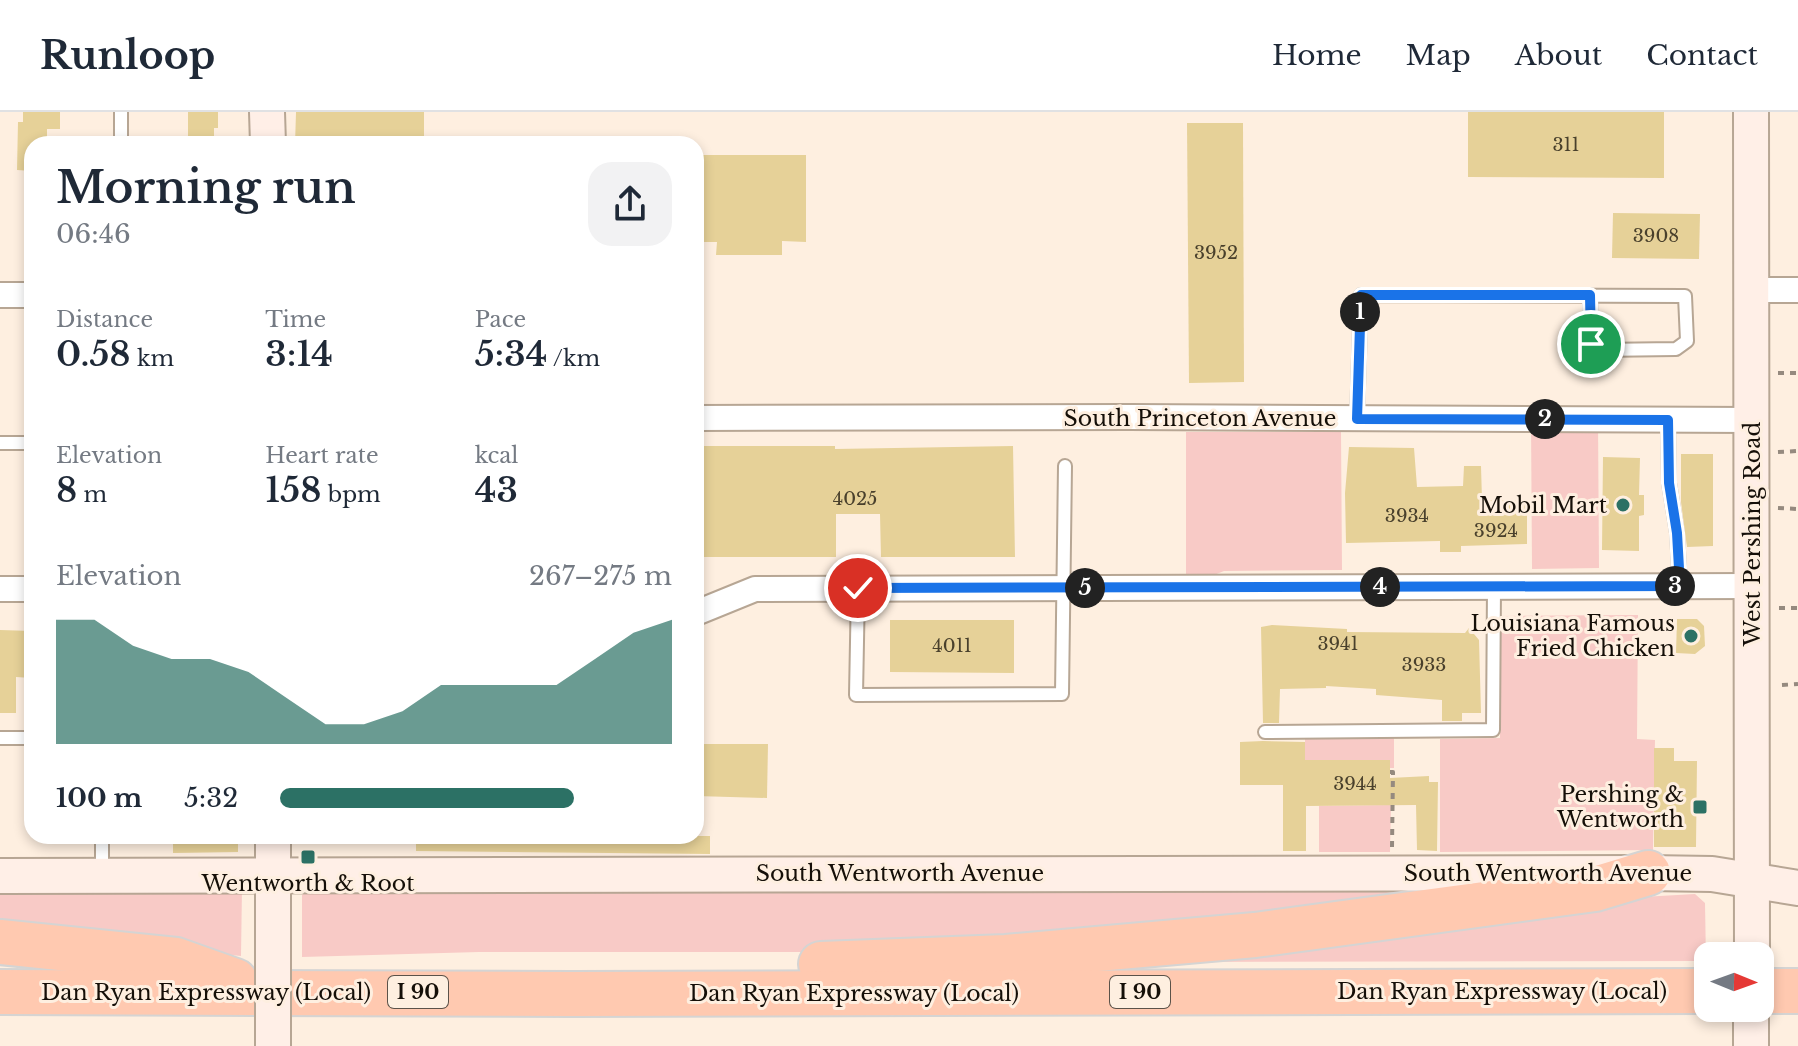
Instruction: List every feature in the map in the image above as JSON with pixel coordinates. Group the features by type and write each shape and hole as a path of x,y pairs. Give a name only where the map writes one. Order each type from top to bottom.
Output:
{"highway":[{"path":"572,994 722,968 1006,957 1255,935 1595,889 1648,873"},
{"path":"0,942 268,972"},
{"name":"Dan Ryan Expressway (Local)","path":"0,992 268,972 572,994 1694,991"},
{"path":"1774,991 1798,991"}],"main road":[{"path":"267,112 268,136"},
{"name":"West Pershing Road","path":"1751,112 1752,942"},
{"path":"273,844 268,972 273,1046"},
{"name":"South Wentworth Avenue","path":"0,876 1648,873 1712,874 1798,888"},
{"path":"1751,1022 1751,1046"}],"street":[{"path":"1752,290 1798,290"},
{"path":"0,295 24,295"},
{"name":"South Princeton Avenue","path":"704,418 1752,420"},
{"path":"704,610 755,589 1752,586"},
{"path":"0,589 24,589"}],"lane":[{"path":"121,112 121,136"},
{"path":"1357,419 1361,295 1590,295 1685,296 1687,341 1676,349 1598,350 1591,344 1590,295"},
{"path":"1668,420 1669,483 1677,533 1680,586"},
{"path":"0,443 24,443"},
{"path":"858,588 856,695 1062,694 1065,466"},
{"path":"1265,732 1493,730 1494,587"},
{"path":"0,738 24,738"},
{"path":"102,844 102,875"}],"path":[{"path":"1778,373 1798,373"},
{"path":"1778,452 1798,451"},
{"path":"1778,508 1798,509"},
{"path":"1779,608 1798,608"},
{"path":"1782,685 1798,684"},
{"path":"1390,772 1393,772 1392,855"}],"shaded area":[{"path":"1531,419 1598,419 1599,568 1532,569"},
{"path":"1186,432 1341,432 1342,570 1186,574"},
{"path":"1638,615 1637,739 1655,740 1653,850 1440,852 1440,739 1500,738 1499,616"},
{"path":"1394,737 1394,768 1390,768 1389,760 1305,760 1305,738"},
{"path":"1391,805 1390,852 1319,852 1319,806"},
{"path":"1459,887 1459,894 863,952 479,952 302,957 302,895 311,888"},
{"path":"242,888 241,956 0,931 0,890"},
{"path":"1695,894 1705,903 1706,942 1694,942 1694,961 1165,962 1589,900"}],"building":[{"path":"23,112 60,112 60,129 47,129 47,136 24,136 24,170 17,170 18,122 23,122"},
{"path":"188,112 218,112 218,128 214,128 214,136 188,136"},
{"path":"296,112 424,112 424,136 295,136"},
{"path":"1468,112 1664,112 1664,178 1468,177"},
{"path":"1187,123 1243,123 1244,382 1189,383"},
{"path":"704,155 806,155 806,242 782,241 782,255 716,255 717,242 704,242"},
{"path":"1613,213 1700,214 1699,259 1612,258"},
{"path":"704,446 835,446 835,449 1013,446 1015,557 881,557 880,514 836,514 836,557 704,557"},
{"path":"1349,447 1414,448 1417,487 1463,486 1464,466 1481,466 1482,500 1527,500 1527,544 1461,546 1461,552 1440,552 1440,541 1346,543 1345,493"},
{"path":"1681,454 1713,454 1713,546 1687,547 1681,502"},
{"name":"Mobil Mart","path":"1603,457 1640,458 1639,495 1644,495 1644,515 1639,516 1639,551 1602,550"},
{"name":"Louisiana Famous Fried Chicken","path":"1677,619 1697,619 1704,626 1705,646 1695,654 1676,653"},
{"path":"890,620 1014,620 1014,673 890,672"},
{"path":"1261,627 1347,629 1347,632 1465,633 1469,628 1479,640 1481,713 1462,713 1462,721 1442,721 1442,700 1376,695 1376,689 1326,686 1280,689 1279,723 1263,723"},
{"path":"0,630 24,631 24,678 16,677 16,713 0,713"},
{"path":"1240,742 1305,742 1305,760 1390,760 1390,778 1429,776 1429,782 1438,782 1437,851 1417,850 1416,805 1306,806 1306,851 1283,851 1283,785 1240,785"},
{"path":"704,744 768,744 767,798 704,796"},
{"path":"1654,748 1674,748 1674,761 1697,761 1696,847 1654,847"},
{"path":"704,836 710,836 710,854 416,851 416,844 704,844"},
{"path":"173,844 238,844 238,852 173,853"}],"place":[{"name":"Mobil Mart","path":"1623,505"},
{"name":"Louisiana Famous Fried Chicken","path":"1691,636"},
{"name":"Pershing & Wentworth","path":"1700,807"},
{"name":"Wentworth & Root","path":"308,857"}],"route":[{"path":"858,588 1680,586 1677,533 1669,483 1668,420 1357,419 1361,295 1590,295 1591,344"}]}
